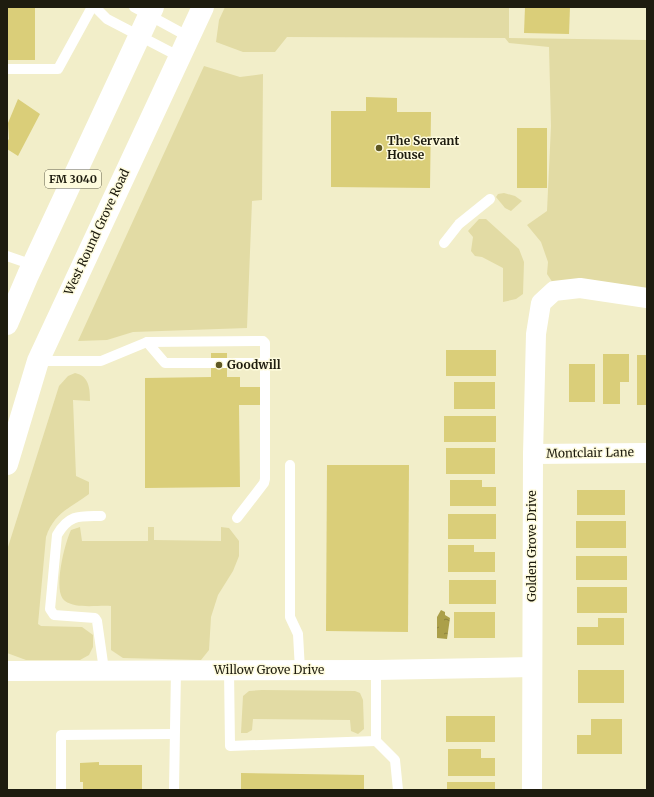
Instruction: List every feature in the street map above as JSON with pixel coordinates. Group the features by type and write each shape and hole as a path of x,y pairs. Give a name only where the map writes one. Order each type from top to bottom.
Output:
{"main road":[{"name":"West Round Grove Road","path":"7,464 38,361 203,7"},
{"name":"FM 3040","path":"7,324 140,35 146,10"}],"street":[{"name":"Golden Grove Drive","path":"532,790 533,454 536,334 541,303 554,291 580,288 647,298"},
{"name":"Montclair Lane","path":"533,454 647,453"},
{"name":"Willow Grove Drive","path":"7,671 376,670 532,667"}],"lane":[{"path":"7,69 58,69 94,7 107,19 140,35 180,58"},
{"path":"146,10 189,37"},
{"path":"444,243 459,224 490,199"},
{"path":"7,256 33,265"},
{"path":"38,361 101,361 147,342 263,341 265,343 265,479 264,483 238,518"},
{"path":"147,342 165,364 265,363"},
{"path":"290,465 290,617 298,634 300,670"},
{"path":"102,516 78,516 72,518 61,528 57,535 50,609 54,615 95,618 97,621 104,670"},
{"path":"174,790 176,670"},
{"path":"229,670 230,746 376,741"},
{"path":"376,670 376,741 395,760 398,790"},
{"path":"60,790 61,735 174,734"}],"shaded area":[{"path":"225,7 509,7 509,38 647,40 647,293 553,283 547,274 548,262 541,242 527,225 547,211 551,126 549,47 509,43 505,38 287,37 275,52 243,52 216,42 219,20"},
{"path":"204,66 240,77 263,74 262,200 252,201 247,328 133,332 107,340 78,341"},
{"path":"504,193 515,196 522,201 511,211 505,208 496,197 498,194"},
{"path":"479,219 486,219 519,249 524,262 523,294 516,299 503,302 503,268 482,257 475,256 471,251 473,237 468,231"},
{"path":"75,373 86,380 90,392 90,401 73,400 76,476 89,482 89,494 63,512 53,522 49,529 46,537 38,624 41,626 82,627 93,635 93,647 89,655 80,660 26,660 7,653 8,547 59,386 68,376"},
{"path":"80,527 82,541 148,541 148,527 154,527 154,540 221,541 221,527 229,528 239,541 239,556 233,571 218,595 211,617 209,650 201,660 123,658 111,650 111,606 81,606 65,601 61,596 60,588 63,555 71,530"},
{"path":"249,691 355,691 360,693 363,700 364,729 358,734 351,731 350,720 253,719 252,730 247,733 241,733 243,696"}],"water":[{"path":"441,610 450,618 447,639 437,638 437,617"}],"building":[{"path":"7,7 35,7 35,60 7,60"},
{"path":"525,7 570,7 569,34 524,33"},
{"path":"366,97 397,98 397,112 431,112 430,188 331,187 331,111 366,111"},
{"path":"18,99 40,114 18,156 7,149 7,142 9,139 8,123"},
{"path":"517,128 547,128 547,188 517,188"},
{"path":"446,350 496,350 496,376 446,376"},
{"name":"Goodwill","path":"211,353 227,353 227,377 240,377 240,387 264,387 264,405 239,405 240,487 145,488 145,378 211,377"},
{"path":"603,354 629,354 629,382 620,382 620,404 603,404"},
{"path":"637,355 647,355 647,405 637,405"},
{"path":"569,364 595,364 595,402 569,402"},
{"path":"454,382 495,382 495,409 454,409"},
{"path":"444,416 496,416 496,442 444,442"},
{"path":"446,448 495,448 495,474 446,474"},
{"path":"327,465 409,465 408,632 326,631"},
{"path":"450,480 482,480 482,487 496,487 496,506 450,506"},
{"path":"577,490 625,490 625,515 577,515"},
{"path":"448,514 496,514 496,539 448,539"},
{"path":"576,521 626,521 626,548 576,548"},
{"path":"448,545 474,545 474,552 495,552 495,572 448,572"},
{"path":"576,556 627,556 627,580 576,580"},
{"path":"449,580 496,580 496,604 449,604"},
{"path":"577,587 627,587 627,613 577,613"},
{"path":"454,612 495,612 495,638 454,638"},
{"path":"598,618 624,618 624,645 577,645 577,627 598,627"},
{"path":"578,670 624,670 624,703 578,703"},
{"path":"446,716 495,716 495,742 446,742"},
{"path":"591,719 622,719 622,754 577,754 577,735 591,735"},
{"path":"448,749 481,749 481,758 495,758 495,776 448,776"},
{"path":"99,762 99,765 142,765 142,790 83,790 83,782 80,782 80,763"},
{"path":"241,773 364,775 364,790 241,790"},
{"path":"447,782 495,782 495,790 447,790"}],"place":[{"name":"The Servant House","path":"379,148"},
{"name":"Goodwill","path":"219,365"}]}
